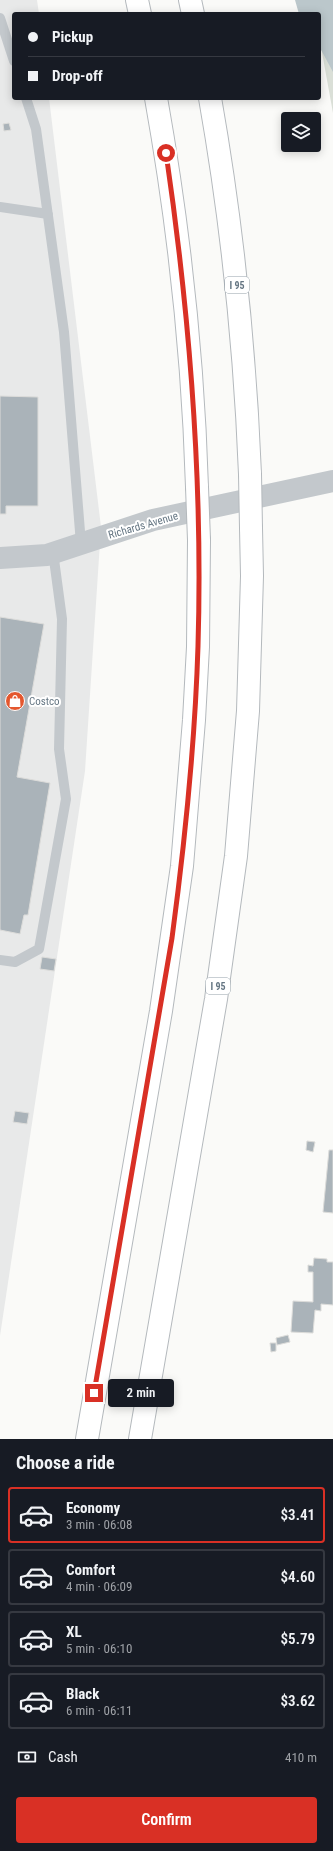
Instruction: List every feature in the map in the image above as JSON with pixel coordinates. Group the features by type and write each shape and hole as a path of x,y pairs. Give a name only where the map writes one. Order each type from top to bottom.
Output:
{"highway":[{"path":"137,0 140,12"},
{"path":"190,0 193,12"},
{"path":"86,1439 161,1011 182,866 194,720 198,647 199,540 191,355 184,282 156,100"},
{"name":"I 95","path":"140,1439 216,999 236,856 248,711 252,576 247,405 236,274 227,200 210,100"}],"street":[{"name":"Richards Avenue","path":"0,558 47,554 153,520 333,481"}],"lane":[{"path":"0,18 12,55"},
{"path":"27,100 36,129 64,332 81,544"},
{"path":"0,207 48,214"},
{"path":"0,960 15,962 39,949 66,800 59,749 62,619 54,552"}],"shaded area":[{"path":"0,0 37,0 39,12 12,12 12,100 49,100 101,527 85,771 0,1336"},
{"path":"295,0 333,0 333,72 321,50 321,12 298,12"},
{"path":"333,0 333,113 321,47 321,12"}],"building":[{"path":"9,123 11,130 4,131 3,124"},
{"path":"0,396 38,397 38,506 6,506 6,514 0,514"},
{"name":"Costco","path":"0,617 44,624 17,777 50,783 28,915 24,915 20,934 0,930"},
{"path":"42,957 56,959 54,971 40,969"},
{"path":"15,1111 29,1113 27,1124 13,1122"},
{"path":"307,1141 315,1142 313,1152 306,1150"},
{"path":"329,1150 333,1150 333,1213 323,1212"},
{"path":"314,1258 327,1259 327,1262 333,1262 333,1305 321,1304 321,1311 315,1310 313,1333 291,1332 293,1301 313,1302 313,1272 308,1272 308,1265 313,1266"},
{"path":"288,1335 290,1342 277,1345 276,1338"},
{"path":"270,1343 276,1343 276,1351 271,1352"}],"place":[{"name":"Costco","path":"15,701"}],"route":[{"path":"94,1393 161,1011 172,938 182,866 194,720 199,591 199,540 195,430 191,355 184,282 166,153"}]}
